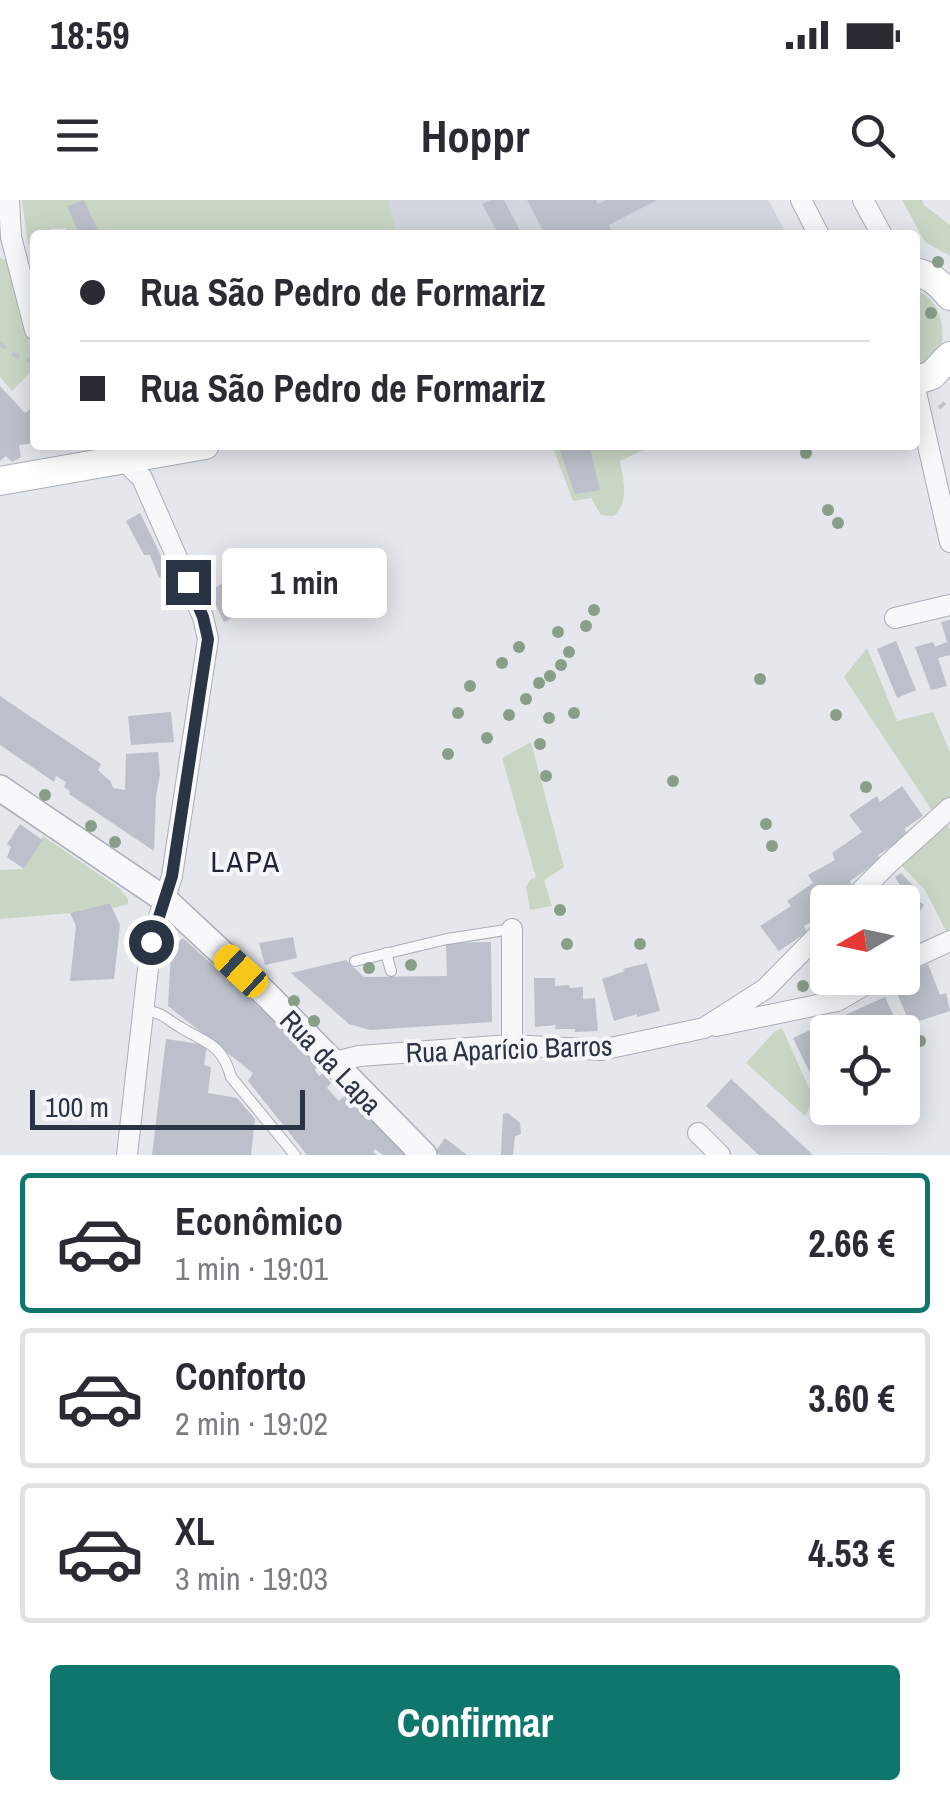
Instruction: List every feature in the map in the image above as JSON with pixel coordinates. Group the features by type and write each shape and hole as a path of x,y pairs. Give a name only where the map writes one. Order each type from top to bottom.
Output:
{"main road":[{"path":"920,273 940,283 950,296"},
{"path":"920,381 950,356"},
{"path":"0,481 117,452 142,450"}],"street":[{"path":"10,200 11,237 30,311"},
{"path":"801,200 816,230"},
{"path":"863,200 879,230"},
{"path":"920,407 950,542"},
{"path":"117,452 142,478 203,617 208,639 172,876 151,942 127,1155"},
{"path":"895,618 950,605"},
{"name":"Rua da Lapa","path":"0,788 164,899 267,995 424,1155"},
{"path":"867,885 950,808"},
{"path":"512,929 512,1045"},
{"path":"920,955 950,941"},
{"name":"Rua Aparício Barros","path":"331,1062 359,1056 512,1045 601,1050 704,1028 770,983 810,943"},
{"path":"770,983 771,1003 784,1012"},
{"path":"704,1028 837,1001 847,995"},
{"path":"698,1133 720,1155"}],"lane":[{"path":"354,961 447,939 512,929"},
{"path":"386,952 390,971"},
{"path":"143,1010 160,1012 217,1050 227,1061 231,1077 295,1155"}],"path":[{"path":"0,343 8,352 30,361"}],"shaded area":[{"path":"372,200 768,200 784,230 377,230"}],"green space":[{"path":"22,200 388,200 396,230 98,230 84,201 81,230 30,230 28,245"},
{"path":"902,200 922,200 950,225 950,256 925,242"},
{"path":"0,258 8,260 30,346 30,373 12,391 0,377"},
{"path":"920,292 931,301 940,318 942,339 936,358 920,369"},
{"path":"554,450 643,450 620,461 624,497 614,516 601,515 591,498 573,501"},
{"path":"867,648 897,721 933,712 950,752 950,802 933,812 844,677"},
{"path":"531,742 564,867 544,880 552,906 530,910 526,887 536,877 502,758"},
{"path":"946,821 950,830 950,929 946,931 925,890 902,866"},
{"path":"43,836 119,888 128,904 113,908 110,903 70,913 0,919 0,870 24,869"},
{"path":"782,1028 810,1090 810,1107 805,1116 746,1063"}],"building":[{"path":"84,200 98,230 78,230 67,206"},
{"path":"504,200 519,230 496,230 482,204"},
{"path":"527,200 596,200 598,204 606,200 657,200 609,225 612,230 542,230"},
{"path":"0,386 25,413 30,410 30,444 19,445 21,457 12,462 6,456 0,461"},
{"path":"560,450 590,450 600,490 575,494"},
{"path":"140,513 169,572 159,578 150,555 144,555 126,521"},
{"path":"233,549 265,581 256,607 224,622 209,591 239,574 230,562"},
{"path":"950,620 950,655 938,658 947,686 931,690 915,647 933,642 935,647 947,642 941,622"},
{"path":"896,641 916,690 897,698 877,649"},
{"path":"0,696 101,764 98,770 113,788 125,790 126,754 158,752 154,851 69,794 64,787 66,782 56,776 54,782 0,745"},
{"path":"171,712 174,742 131,745 128,716"},
{"path":"902,786 923,816 904,829 909,835 878,855 880,860 850,881 852,885 810,885 813,883 808,875 835,860 832,853 862,832 849,815 877,796 880,802"},
{"path":"20,824 42,840 24,869 7,857 11,847 7,844"},
{"path":"901,873 913,885 900,885 895,877"},
{"path":"810,885 810,922 804,926 807,932 779,951 760,926 791,906 787,901"},
{"path":"110,903 120,925 114,979 70,981 76,926 70,913"},
{"path":"293,937 297,958 265,965 259,943"},
{"path":"183,938 271,1018 274,1013 290,1029 287,1034 318,1065 315,1070 331,1083 327,1088 339,1101 347,1094 408,1155 383,1155 375,1149 377,1155 307,1155 248,1081 253,1073 168,1006 171,949"},
{"path":"491,942 492,1022 370,1030 349,1024 291,973 346,960 364,977 447,976 446,943"},
{"path":"647,963 660,1011 614,1021 602,979"},
{"path":"928,964 940,995 946,993 950,1011 920,1021 920,1015 906,1015 898,995 920,995 920,967"},
{"path":"534,978 555,978 555,986 583,987 583,999 595,998 598,1031 575,1032 555,1029 556,1025 535,1027"},
{"path":"885,997 893,1015 845,1015"},
{"path":"810,1030 810,1073 793,1038"},
{"path":"166,1039 207,1045 204,1065 211,1067 208,1093 237,1098 255,1119 251,1155 152,1155"},
{"path":"731,1079 813,1155 759,1155 706,1106"},
{"path":"508,1113 520,1123 521,1134 515,1136 513,1155 501,1155 503,1114"},
{"path":"445,1138 467,1155 440,1155 436,1151"}],"district":[{"name":"LAPA","path":"246,862"}],"route":[{"path":"151,942 172,876 208,639 188,582"}]}
